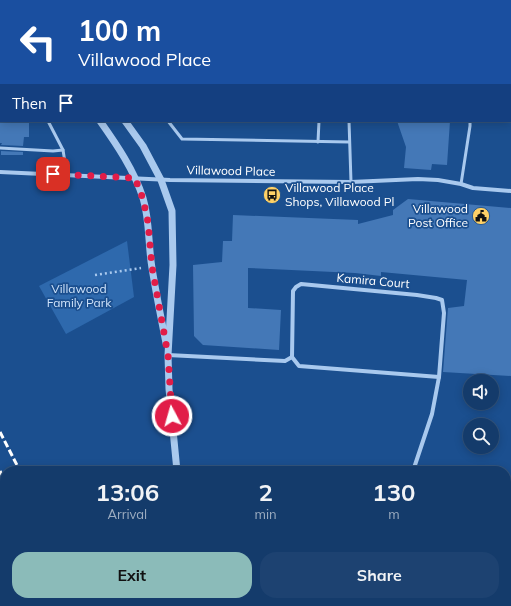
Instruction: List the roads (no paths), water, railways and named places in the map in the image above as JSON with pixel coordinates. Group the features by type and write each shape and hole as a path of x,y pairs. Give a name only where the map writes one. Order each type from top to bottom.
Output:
{"street":[{"path":"101,122 115,141 135,178 143,199 148,222 152,267 168,355"},
{"path":"126,122 143,146 161,180 169,202 172,221 174,266 168,355 169,389 177,466"},
{"name":"Villawood Place","path":"0,172 161,180 351,182 418,179 438,180 461,184 473,188 511,191"},
{"name":"Kamira Court","path":"292,357 292,291 301,284 436,298 442,300 444,313 439,377 432,414 415,466"},
{"path":"168,355 285,361 292,357 299,366 439,377"}],"lane":[{"path":"49,122 63,150 67,175"},
{"path":"169,122 182,139 349,142"},
{"path":"318,142 319,122"},
{"path":"349,122 351,182"},
{"path":"461,184 470,122"},
{"path":"0,148 53,151 63,150"}],"railway":[{"path":"0,432 17,466"}],"place":[{"name":"Villawood Place Shops, Villawood Pl","path":"272,195"},
{"name":"Villawood Post Office","path":"481,216"}],"park label":[{"name":"Villawood Family Park","path":"79,296"}]}
